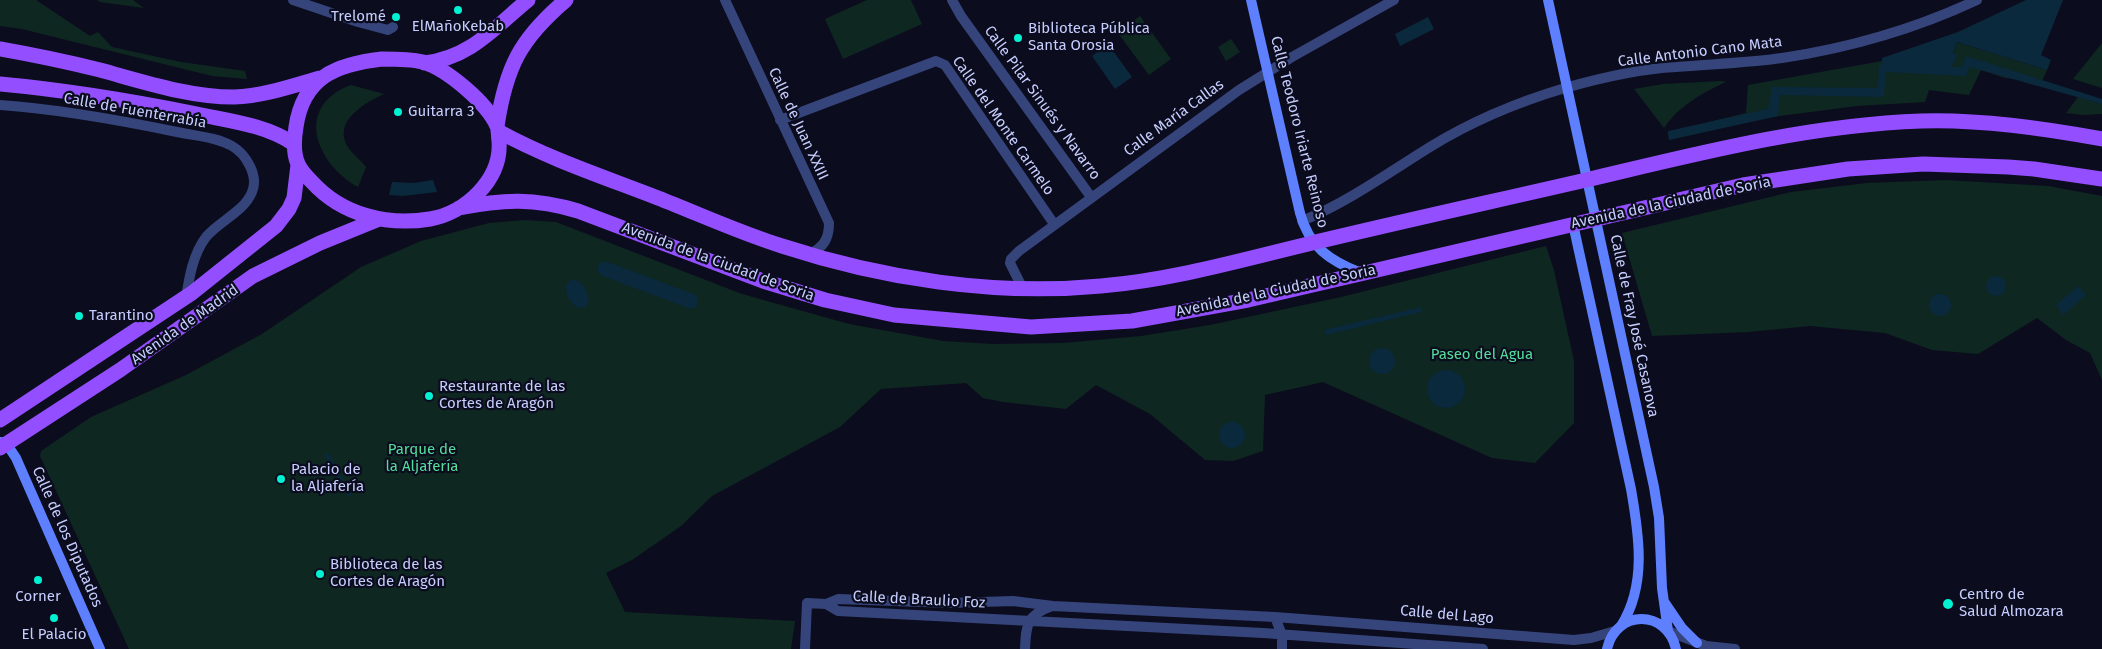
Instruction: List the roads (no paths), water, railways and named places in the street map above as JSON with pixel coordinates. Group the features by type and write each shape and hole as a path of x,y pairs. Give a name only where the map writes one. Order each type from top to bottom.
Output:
{"main road":[{"path":"424,63 451,58 469,50 528,0"},
{"path":"321,77 304,100 298,113 294,144 298,165 319,190 338,204 379,220 403,222 424,220 446,214 459,208 478,194 489,179 498,152 497,128 504,90 514,59 533,32 566,0"},
{"path":"0,49 98,70 172,89 214,96 269,93 365,61 404,59 424,63 446,74 466,89 497,128 537,151 778,245 876,272 956,284 1023,289 1103,286 1141,281 1772,138 1855,127 1921,121 1980,122 2097,136"},
{"path":"0,84 110,98 188,112 268,130 294,144"},
{"name":"Avenida de la Ciudad de Soria","path":"459,208 486,202 515,200 563,206 762,281 810,296 894,315 1031,327 1132,321 1248,300 1743,185 1848,169 1923,164 2034,169 2102,179"},
{"name":"Avenida de Madrid","path":"0,420 186,298 252,246 284,218 294,198 298,165"},
{"name":"Avenida de Madrid","path":"2,445 120,370 253,276 314,245 379,220"}],"street":[{"path":"294,0 358,22 388,30 393,27"},
{"name":"Calle de Juan XXIII","path":"725,0 829,223 824,245 809,255"},
{"name":"Calle Pilar Sinués y Navarro","path":"952,0 961,16 1091,197"},
{"name":"Calle Teodoro Iriarte Reinoso","path":"1251,0 1302,221 1313,243 1332,259 1361,273"},
{"name":"Calle María Callas","path":"1023,289 1011,268 1011,259 1054,224 1267,71 1394,0"},
{"name":"Calle de Fray José Casanova","path":"1548,0 1655,495 1660,538 1663,600 1668,631 1676,649"},
{"name":"Calle Antonio Cano Mata","path":"1302,221 1340,204 1431,146 1476,122 1567,87 1640,71 1782,58 1851,44 1900,31 1977,0"},
{"name":"Calle del Monte Carmelo","path":"780,120 936,61 941,62 945,65 1054,224"},
{"name":"Calle de Fuenterrabía","path":"0,106 141,124 212,139 231,146 241,153 251,171"},
{"name":"Avenida de Madrid","path":"186,298 190,271 206,237 243,205 252,193 251,171"},
{"path":"1573,224 1631,490 1637,529 1638,574 1630,612 1618,628 1607,649"},
{"name":"Calle de los Diputados","path":"2,445 16,458 100,649"},
{"name":"Calle de Braulio Foz","path":"826,604 838,599 950,603 1013,601 1053,606 1275,617"},
{"path":"1663,600 1682,628 1697,643"},
{"path":"805,649 807,603 826,604"},
{"name":"Calle de Braulio Foz","path":"826,604 838,611 1282,635"},
{"path":"1025,649 1029,620 1036,613 1053,606"},
{"path":"1275,617 1282,635 1282,649"},
{"name":"Calle del Lago","path":"1275,617 1574,640 1591,638 1618,628"},
{"path":"1618,628 1634,620 1642,619 1656,622 1668,631 1697,643 1735,649"},
{"name":"Calle del Lago","path":"1282,635 1484,649"}],"water":[{"path":"2026,0 2063,0 2041,55 2051,60 2047,70 1957,42 1953,53 1958,55 1951,67 1962,67 1966,56 2102,99 2102,104 1970,67 1966,76 1886,72 1884,97 1780,95 1778,116 1669,140 1668,131 1768,109 1772,87 1878,88 1879,65 1882,65 1882,58 1958,32"},
{"path":"1428,17 1434,29 1400,46 1395,34"},
{"path":"1108,44 1132,77 1115,89 1092,56"},
{"path":"433,180 437,192 403,196 389,195 392,182 414,183"},
{"path":"1996,276 2003,279 2006,286 2003,293 1996,296 1989,293 1986,286 1989,279"},
{"path":"571,280 578,281 585,289 589,300 585,308 576,307 567,297 566,285"},
{"path":"2078,286 2086,295 2063,315 2056,305"},
{"path":"1940,294 1950,301 1951,305 1944,315 1940,316 1930,309 1929,305 1936,295"},
{"path":"1421,307 1421,312 1326,335 1324,330"},
{"path":"1382,348 1391,352 1395,361 1391,370 1382,374 1373,370 1369,361 1373,352"},
{"path":"1446,370 1453,371 1459,376 1464,382 1464,396 1459,402 1453,407 1446,408 1439,407 1433,402 1428,396 1427,389 1428,382 1433,376 1439,371"},
{"path":"1232,422 1241,426 1245,435 1241,444 1232,448 1223,444 1219,435 1223,426"}],"waterway":[{"path":"605,269 691,301"},
{"path":"327,455 349,494"}],"place":[{"name":"ElMañoKebab","path":"458,10"},
{"name":"Trelomé","path":"396,17"},
{"name":"Biblioteca Pública Santa Orosia","path":"1018,38"},
{"name":"Guitarra 3","path":"398,112"},
{"name":"Tarantino","path":"79,316"},
{"name":"Restaurante de las Cortes de Aragón","path":"429,396"},
{"name":"Palacio de la Aljafería","path":"281,479"},
{"name":"Biblioteca de las Cortes de Aragón","path":"320,574"},
{"name":"Corner","path":"38,580"},
{"name":"Centro de Salud Almozara","path":"1948,604"},
{"name":"El Palacio","path":"54,618"}],"park label":[{"name":"Paseo del Agua","path":"1482,355"},
{"name":"Parque de la Aljafería","path":"422,458"}]}
